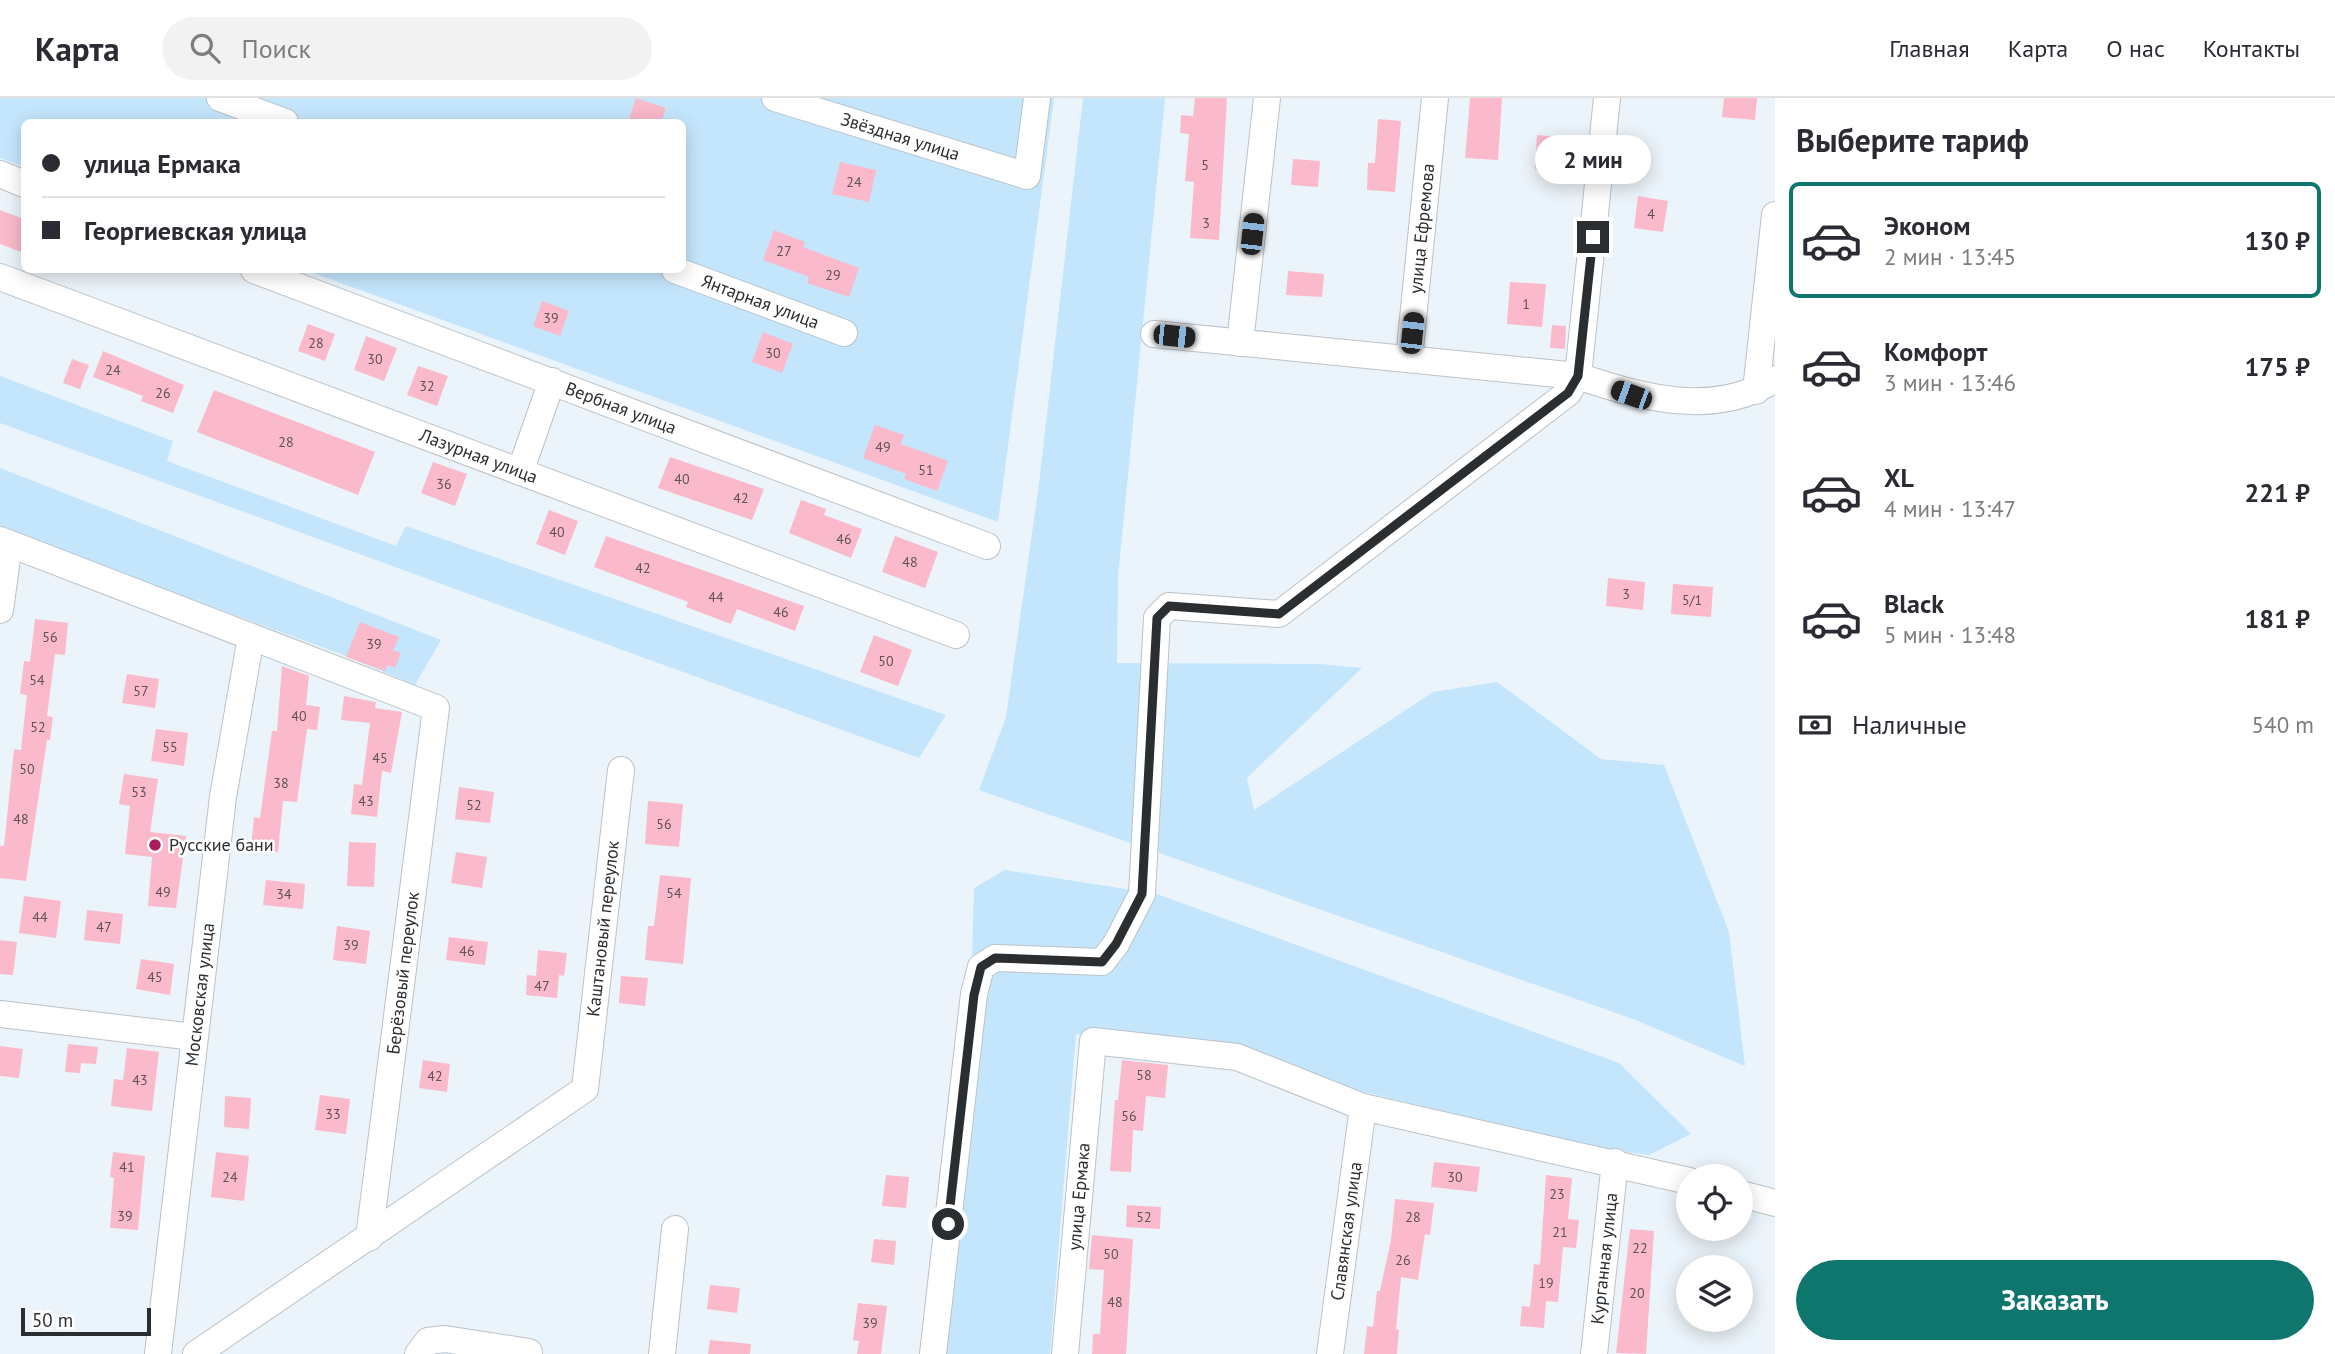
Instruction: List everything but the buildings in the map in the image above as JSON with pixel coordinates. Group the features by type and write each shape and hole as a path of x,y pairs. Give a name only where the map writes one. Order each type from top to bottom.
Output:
{"street":[{"path":"220,98 277,119"},
{"name":"Звёздная улица","path":"775,98 1027,176 1037,98"},
{"path":"1240,342 1267,98"},
{"name":"улица Ефремова","path":"1409,359 1435,98"},
{"path":"933,1354 974,995 981,967 995,958 1102,962 1116,944 1142,894 1157,618 1169,606 1279,614 1568,393 1578,376 1607,98"},
{"path":"0,174 21,183"},
{"path":"1154,334 1578,376 1631,395 1705,402 1766,385 1775,215"},
{"name":"Вербная улица","path":"262,273 987,546"},
{"name":"Янтарная улица","path":"683,273 844,333"},
{"name":"Лазурная улица","path":"0,277 956,635"},
{"path":"520,472 552,381"},
{"path":"0,610 4,542 251,637"},
{"name":"Берёзовый переулок","path":"251,637 436,708 369,1238"},
{"name":"Московская улица","path":"158,1354 223,797 251,637"},
{"name":"Каштановый переулок","path":"369,1238 585,1089 621,770"},
{"path":"0,1014 194,1037"},
{"name":"улица Ермака","path":"1065,1354 1093,1041 1237,1057 1363,1107"},
{"path":"1363,1107 1676,1178"},
{"name":"Славянская улица","path":"1330,1354 1363,1107"},
{"name":"Курганная улица","path":"1594,1354 1615,1162"},
{"path":"1753,1197 1775,1203"},
{"path":"662,1354 675,1229"},
{"path":"196,1354 369,1238"},
{"path":"418,1354 428,1341 444,1339 529,1352"}],"shaded area":[{"path":"0,98 1054,98 998,522 313,273 686,273 686,119 21,119 21,166 0,158"},
{"path":"1083,98 1165,98 1118,577 1117,663 1320,664 1362,668 1247,778 1254,810 1433,692 1497,682 1601,759 1664,765 1729,932 1745,1066 1633,1019 979,790 1006,717 1039,484"},
{"path":"0,376 173,441 167,461 396,546 406,526 946,715 919,758 0,423"},
{"path":"0,468 441,640 415,685 341,654 0,530"},
{"path":"1005,870 1157,894 1619,1063 1691,1134 1649,1155 1582,1146 1216,1055 1076,1034 1050,1354 943,1354 968,1101 974,888"}],"place":[{"name":"Русские бани","path":"155,845"}],"route":[{"path":"948,1224 974,995 981,967 995,958 1102,962 1116,944 1142,894 1157,618 1169,606 1279,614 1568,393 1578,376 1593,237"}]}
